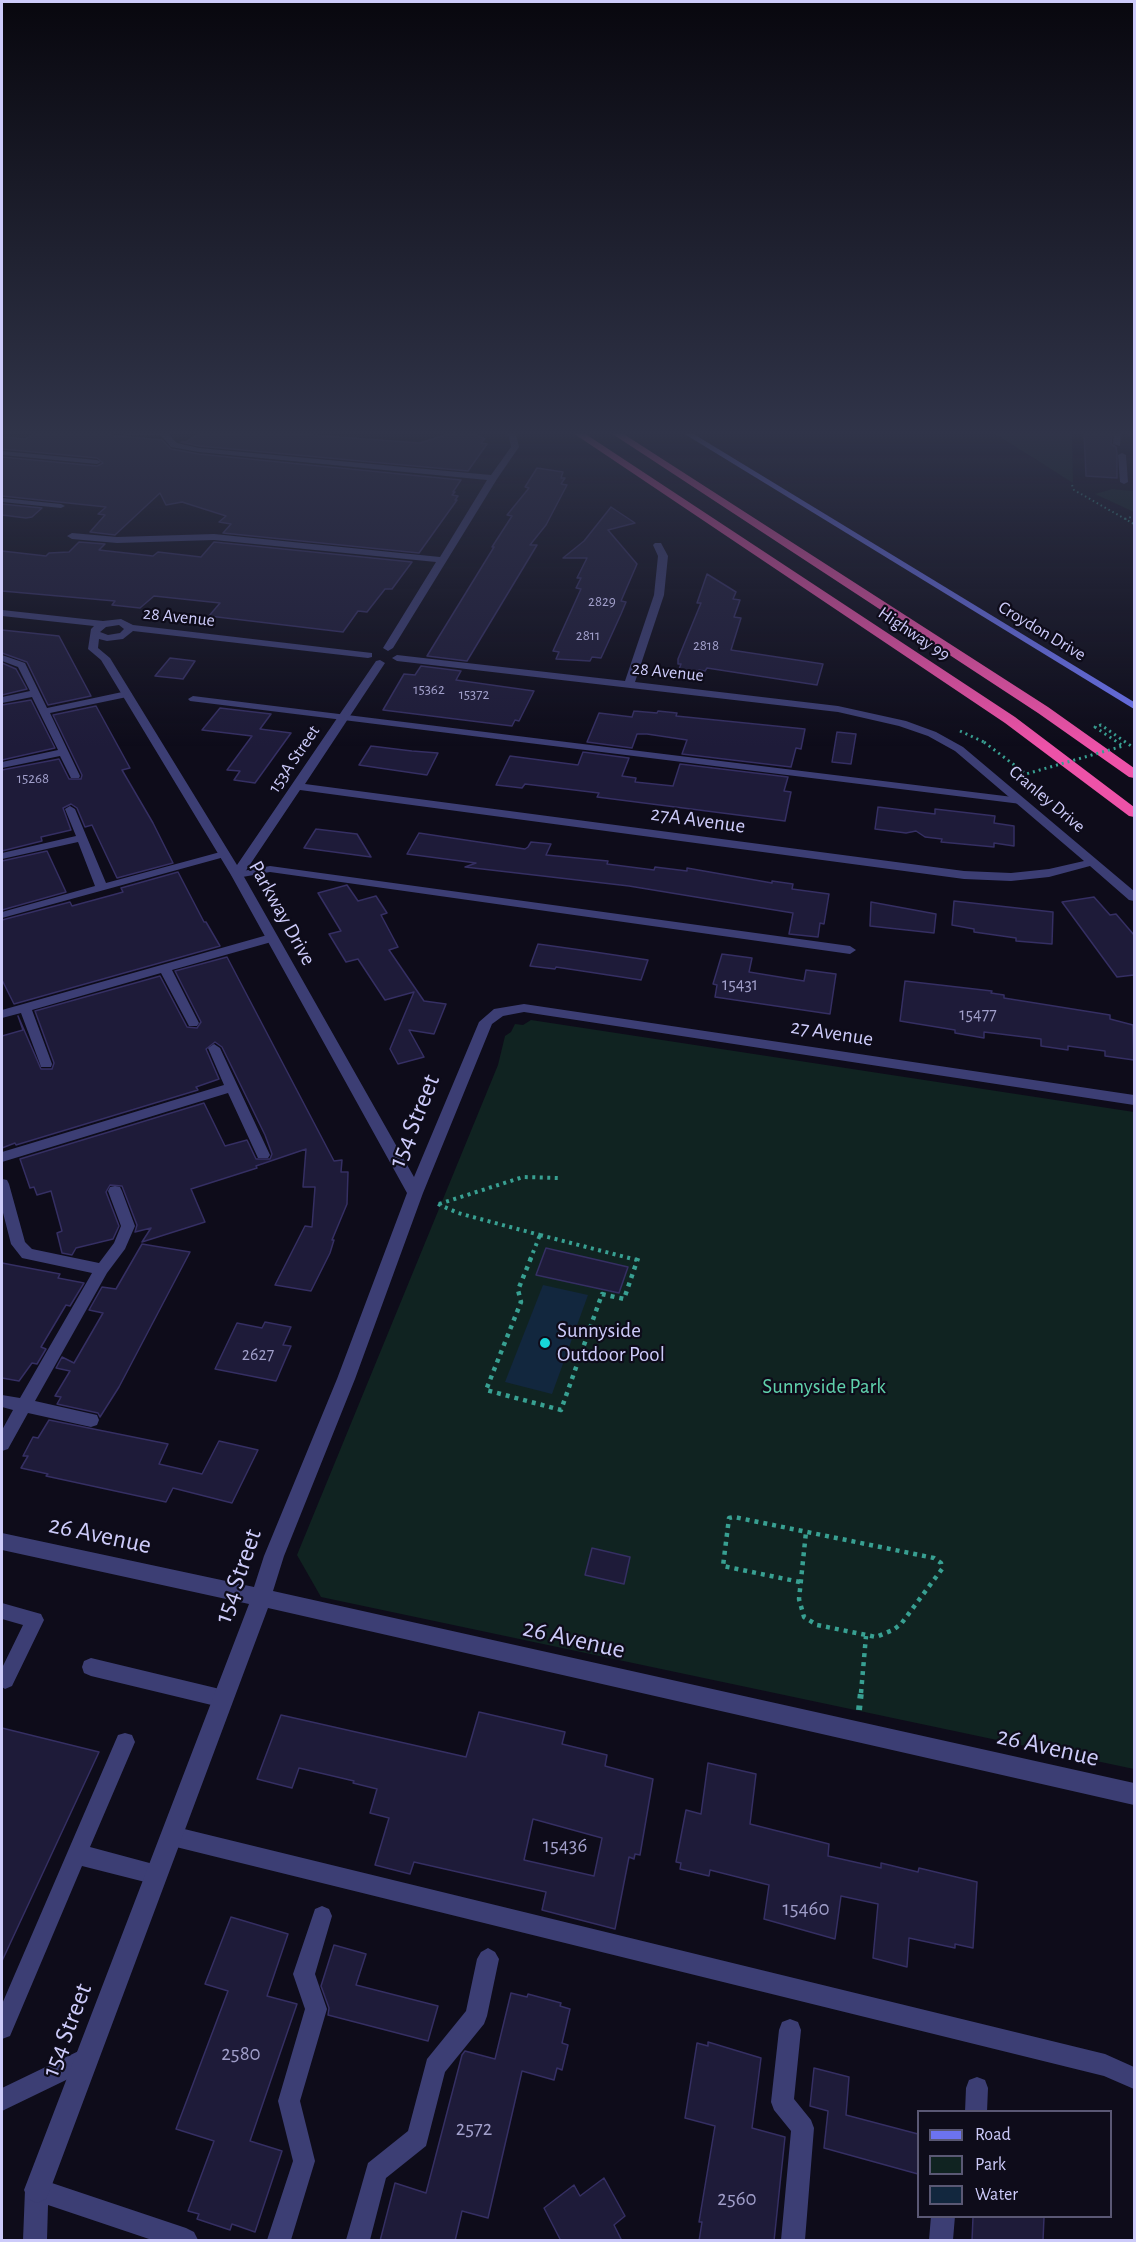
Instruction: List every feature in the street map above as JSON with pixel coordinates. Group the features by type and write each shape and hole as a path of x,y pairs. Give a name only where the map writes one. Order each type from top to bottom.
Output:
{"highway":[{"name":"Highway 99","path":"735,538 1010,720 1134,813"},
{"name":"Highway 99","path":"777,538 1043,710 1134,774"}],"street":[{"path":"90,538 117,540 186,538"},
{"path":"220,538 443,560"},
{"path":"388,648 457,538"},
{"name":"Croydon Drive","path":"858,538 1134,706"},
{"path":"629,684 659,595 663,556 658,545"},
{"path":"2,613 103,624"},
{"name":"28 Avenue","path":"103,624 121,622 130,628 368,655"},
{"path":"103,624 96,629 95,634 102,638 118,638"},
{"path":"105,658 118,638 127,633 130,628"},
{"name":"Parkway Drive","path":"95,634 93,649 105,658 237,874 415,1193"},
{"path":"388,648 397,652 397,658 380,663 371,661 368,655 374,650 388,648"},
{"name":"28 Avenue","path":"397,658 838,709 902,723 932,734"},
{"name":"153A Street","path":"237,874 380,663"},
{"name":"Cranley Drive","path":"932,734 958,749 1134,897"},
{"name":"27A Avenue","path":"297,786 964,875 1011,877 1049,873 1093,862"},
{"name":"154 Street","path":"37,2190 262,1598 274,1556 346,1379 415,1193 486,1022 499,1012 524,1008"},
{"name":"27 Avenue","path":"524,1008 1134,1100"},
{"name":"26 Avenue","path":"2,1541 1134,1794"}],"lane":[{"path":"2,658 22,665 75,776"},
{"path":"2,700 36,693"},
{"path":"45,711 127,694"},
{"path":"193,699 1021,801"},
{"path":"2,765 63,752"},
{"path":"70,809 102,888"},
{"path":"2,856 82,838"},
{"path":"2,915 224,854"},
{"path":"237,874 270,869 850,950"},
{"path":"2,1014 271,938"},
{"path":"165,968 193,1023"},
{"path":"25,1007 46,1064"},
{"path":"214,1048 263,1155"},
{"path":"2,1158 232,1087"},
{"path":"2,1184 15,1238 27,1254 102,1269"},
{"path":"2,1444 102,1269 120,1245 128,1226 115,1191"},
{"path":"2,1401 91,1420"},
{"path":"2,1611 35,1620 5,1680"},
{"path":"91,1667 224,1699"},
{"path":"2,2028 125,1742"},
{"path":"171,1836 1105,2065 1134,2078"},
{"path":"76,1854 157,1875"},
{"path":"279,2241 304,2161 289,2101 316,2009 304,1974 322,1916"},
{"path":"358,2241 376,2171 418,2138 435,2067 476,2016 489,1959"},
{"path":"790,2030 782,2102 803,2127 793,2241"},
{"path":"2,2100 87,2058"},
{"path":"976,2110 977,2088"},
{"path":"35,2241 37,2190 186,2241"},
{"path":"941,2241 943,2218"}],"path":[{"path":"984,742 1026,774 1123,746 1095,726 1101,725 1134,748"},
{"path":"540,1235 518,1290 521,1302 486,1390 561,1410 602,1294 624,1299 638,1258 458,1213 438,1204 523,1177 559,1178"},
{"path":"800,1582 723,1566 727,1521 730,1517 806,1532 934,1558 941,1563 942,1569 902,1624 876,1637 810,1623 801,1612 799,1599 806,1532"},
{"path":"858,1731 866,1636"}],"green space":[{"name":"Sunnyside Park","path":"531,1020 1134,1112 1134,1769 321,1597 297,1555 498,1065 505,1036 511,1032 515,1024 523,1025"}],"water":[{"path":"543,1285 588,1295 552,1394 505,1382"}],"building":[{"path":"268,538 430,538 419,553"},
{"path":"498,538 536,538 530,545 537,545 467,661 427,656 494,547 492,547"},
{"path":"587,538 615,538 637,564 621,601 626,602 601,658 592,657 590,661 556,659 559,652 553,651 581,589 576,588 581,578 577,578 587,558 563,558"},
{"path":"79,542 105,544 99,550 153,556 158,552 201,557 214,542 412,562 392,589 385,589 367,612 358,611 343,632 209,616 220,603 154,596 140,608 112,605 115,601 2,591 2,551 46,556 49,553 69,552"},
{"path":"707,574 736,592 733,599 740,600 734,617 741,618 731,650 823,664 817,685 707,668 705,671 699,670 698,674 678,672 681,664 678,664 678,659 701,603 697,603"},
{"path":"2,630 59,636 91,696 48,705 27,662 2,653"},
{"path":"170,658 195,661 183,679 155,676"},
{"path":"2,663 16,669 27,689 2,695"},
{"path":"421,666 461,671 456,680 534,691 519,721 515,720 512,726 383,710 404,674 415,675"},
{"path":"31,700 55,748 2,760 2,705"},
{"path":"96,706 130,768 122,770 173,863 117,878 92,825 85,827 77,808 71,804 63,808 71,830 41,837 42,841 2,851 2,770 59,759 69,779 81,779 82,775 53,715"},
{"path":"220,708 271,714 260,729 291,733 255,783 234,780 240,771 227,770 252,736 202,730"},
{"path":"634,711 677,713 676,716 805,729 801,749 796,748 791,767 682,754 687,740 647,734 637,734 632,748 587,742 599,713 632,717"},
{"path":"837,732 856,734 851,764 832,762"},
{"path":"371,746 438,753 427,775 359,765"},
{"path":"583,752 629,758 622,776 636,778 635,782 673,786 680,764 788,777 784,791 791,792 785,821 597,797 599,793 525,784 522,788 496,785 510,756 578,765"},
{"path":"878,807 935,814 935,809 995,816 994,823 1014,826 1014,846 994,843 994,847 941,842 942,839 925,837 916,831 906,833 875,829"},
{"path":"316,829 357,834 371,857 304,848"},
{"path":"419,833 525,849 531,842 551,844 546,855 608,861 607,864 654,870 655,867 687,871 687,868 772,883 772,881 793,884 792,889 829,894 824,924 820,923 818,937 789,934 793,913 629,886 465,867 476,863 407,854"},
{"path":"47,851 66,892 2,910 2,861"},
{"path":"178,872 204,922 220,946 14,1004 2,980 2,920 70,902 72,906 116,894 123,892 121,888"},
{"path":"347,885 358,901 376,896 387,913 381,915 398,947 389,950 424,1001 446,1004 434,1034 409,1030 424,1057 398,1064 390,1049 414,992 385,1000 358,959 346,962 329,934 341,931 318,893"},
{"path":"1094,897 1110,915 1116,914 1134,935 1134,975 1117,977 1062,902"},
{"path":"954,901 1053,912 1052,944 1016,941 1016,938 974,932 974,929 952,925"},
{"path":"871,902 936,914 934,933 870,926"},
{"path":"538,944 648,960 641,980 556,967 555,969 530,966"},
{"path":"722,954 752,958 749,972 804,981 806,970 836,974 830,1014 715,997 717,985 713,984"},
{"path":"227,957 334,1161 342,1160 341,1172 348,1172 347,1204 332,1240 334,1240 330,1253 311,1291 275,1285 305,1226 312,1227 315,1187 303,1187 306,1149 256,1166 257,1168 191,1189 205,1222 142,1242 151,1228 135,1232 137,1225 122,1186 110,1185 106,1192 119,1226 113,1239 76,1248 72,1255 62,1253 57,1233 62,1231 51,1191 37,1195 34,1187 30,1188 20,1159 204,1103 225,1146 247,1140 256,1159 270,1159 272,1154 265,1135 222,1047 215,1042 206,1049 219,1079 196,1087 198,1090 2,1148 2,1036 23,1030 18,1016 41,1069 52,1069 54,1063 35,1011 160,976 187,1027 197,1028 201,1022 175,971"},
{"path":"905,981 992,991 991,993 1004,995 1004,998 1110,1015 1110,1019 1133,1025 1134,1060 1105,1056 1105,1051 1068,1046 1068,1050 1041,1046 1041,1039 984,1032 984,1038 955,1033 955,1030 900,1021"},
{"path":"142,1244 190,1252 119,1387 100,1417 98,1413 57,1404 61,1397 55,1396 70,1371 56,1368 62,1357 74,1363 103,1313 89,1310 102,1287 116,1289"},
{"path":"546,1248 628,1267 619,1293 536,1275"},
{"path":"2,1263 60,1274 58,1278 84,1283 70,1306 66,1305 41,1347 46,1349 37,1364 32,1363 19,1381 2,1378"},
{"path":"265,1322 291,1327 283,1345 291,1346 276,1381 215,1369 237,1323 262,1328"},
{"path":"49,1420 168,1444 159,1464 202,1474 219,1441 258,1450 232,1503 173,1488 166,1502 46,1476 48,1474 21,1468 28,1456 23,1456 33,1437 38,1438"},
{"path":"592,1548 630,1557 624,1584 585,1575"},
{"path":"479,1712 565,1732 562,1744 607,1755 605,1766 653,1779 640,1855 635,1854 634,1859 629,1857 615,1929 542,1910 546,1892 414,1862 410,1874 375,1865 389,1818 370,1813 377,1789 299,1768 292,1788 257,1779 281,1715 466,1757","holes":["533,1819 602,1838 594,1876 524,1860"]},
{"path":"2,1728 99,1752 2,1961"},
{"path":"708,1763 756,1774 750,1824 829,1844 828,1856 881,1868 881,1863 918,1872 919,1868 977,1882 973,1948 955,1944 955,1948 909,1938 907,1967 873,1958 878,1904 841,1896 835,1939 764,1919 769,1885 710,1870 709,1876 680,1869 681,1863 676,1862 686,1810 701,1814"},
{"path":"231,1917 288,1934 267,1996 297,2004 250,2141 282,2151 255,2232 232,2224 230,2230 197,2219 199,2214 188,2211 214,2141 176,2129 228,1991 205,1984"},
{"path":"334,1945 366,1954 356,1985 438,2006 428,2041 328,2015 329,2008 321,1986"},
{"path":"511,1993 527,1997 528,1994 561,2003 560,2006 570,2009 562,2043 568,2045 562,2070 557,2068 554,2080 522,2071 488,2218 462,2211 455,2241 380,2241 395,2183 426,2193 462,2055 465,2051 495,2059"},
{"path":"708,2042 761,2058 752,2128 785,2137 774,2241 699,2241 702,2222 699,2222 715,2126 685,2118 697,2043 708,2046"},
{"path":"814,2068 849,2077 846,2115 917,2134 917,2174 824,2148 828,2111 810,2106"},
{"path":"604,2178 625,2216 614,2225 622,2241 561,2241 544,2208 574,2185 580,2196"},
{"path":"973,2218 1044,2218 1043,2241 972,2241"}],"place":[{"name":"Sunnyside Outdoor Pool","path":"545,1343"}]}
